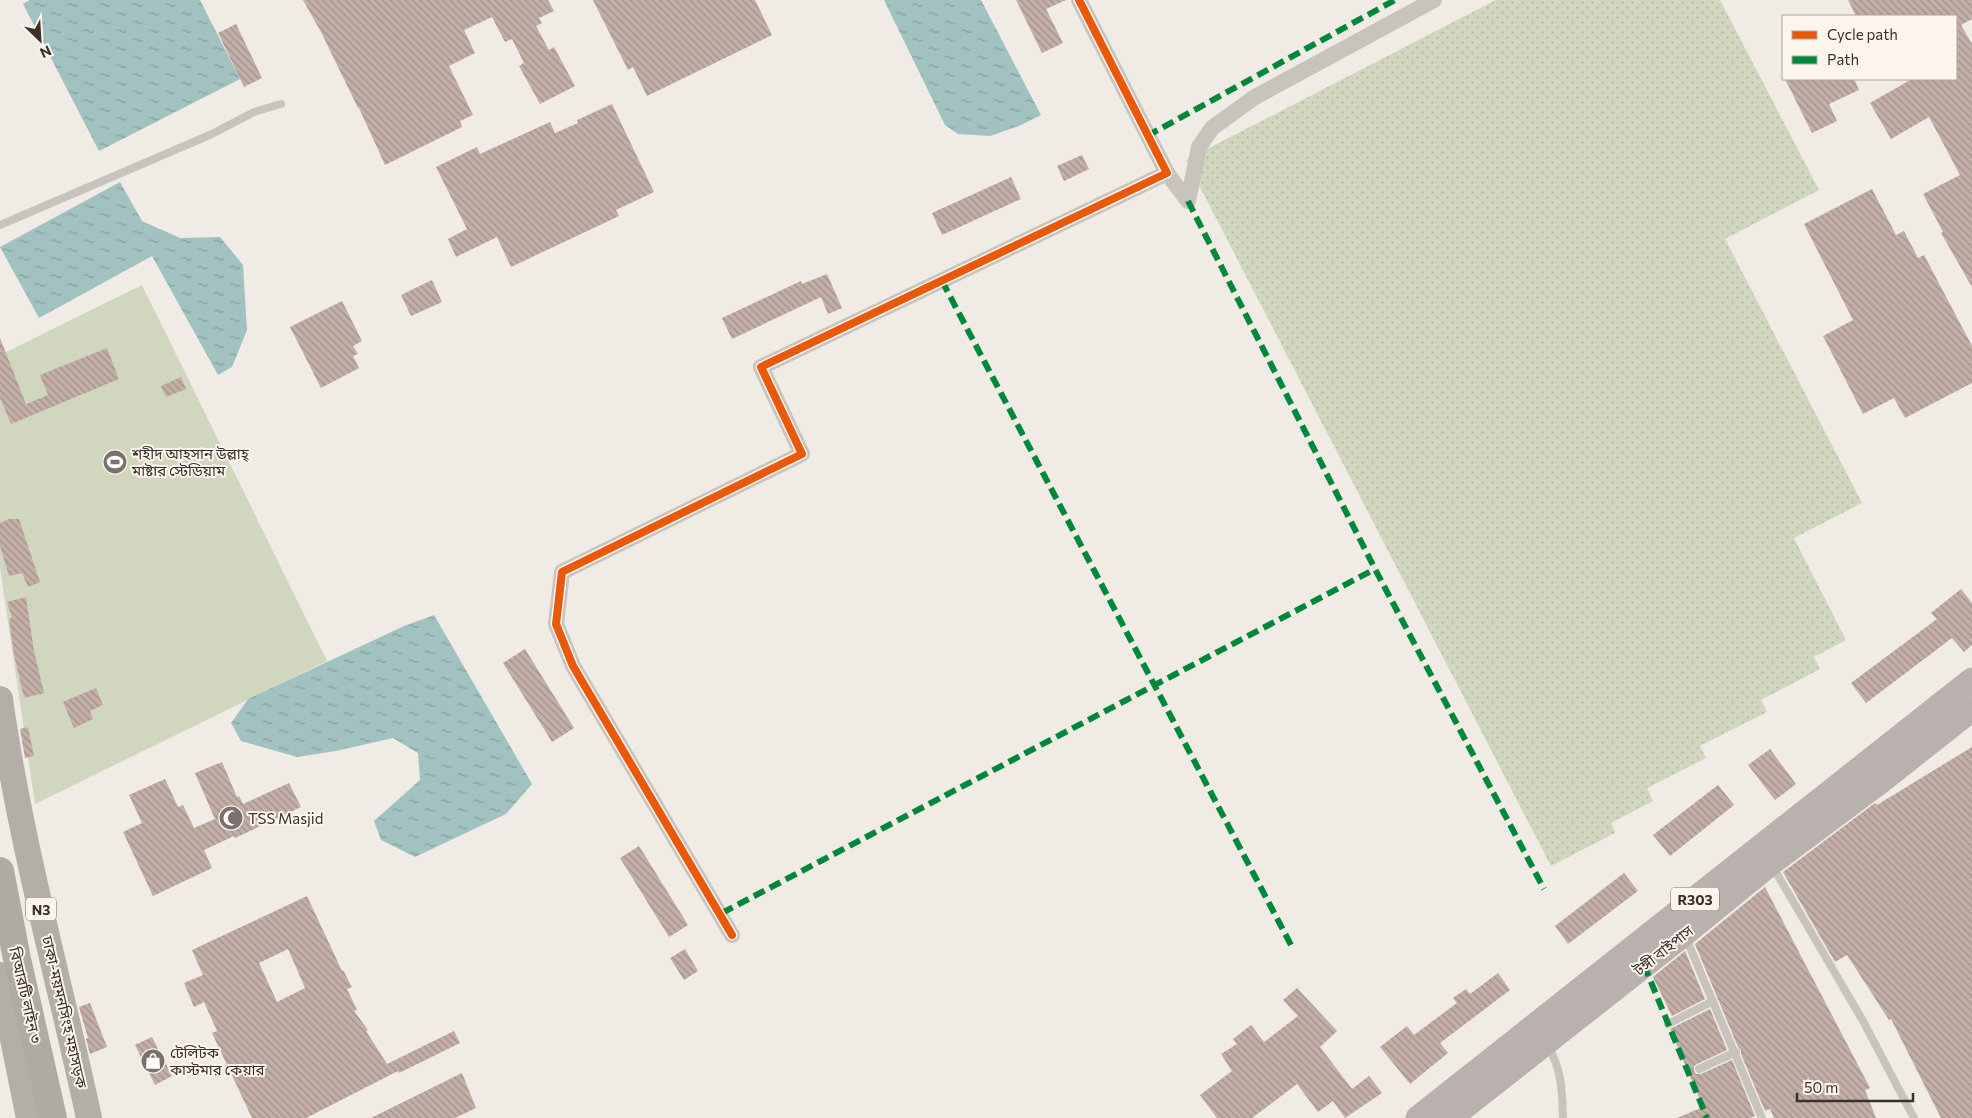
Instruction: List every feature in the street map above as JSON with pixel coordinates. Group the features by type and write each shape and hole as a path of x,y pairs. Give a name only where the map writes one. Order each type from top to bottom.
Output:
{"highway":[{"name":"ঢাকা-ময়মনসিংহ মহাসড়ক","path":"0,699 33,876 90,1118"},
{"name":"বিআরটি লাইন ৩","path":"0,871 17,959 53,1118"},
{"path":"0,975 29,1118"}],"main road":[{"name":"R303","path":"1418,1118 1972,680"},
{"name":"টঙ্গী বাইপাস","path":"1450,1118 1771,863 1881,781 1972,709"}],"street":[{"path":"1079,0 1168,173 1188,201 1199,147 1212,128 1255,97 1434,0"},
{"path":"732,936 573,666 556,624 562,572 802,454 761,367 1168,173"}],"lane":[{"path":"0,225 212,134 254,112 281,104"},
{"path":"1771,863 1863,1021 1914,1118"},
{"path":"1684,934 1690,943 1736,1052 1760,1117"},
{"path":"1668,1024 1714,1001"},
{"path":"1546,1042 1557,1061 1564,1118"},
{"path":"1699,1069 1736,1052"}],"green space":[{"path":"1496,0 1720,0 1819,190 1725,239 1862,503 1794,538 1846,640 1814,657 1820,669 1761,700 1767,712 1700,746 1706,758 1647,788 1653,801 1611,823 1615,833 1551,866 1186,160"},
{"name":"শহীদ আহসান উল্লাহ্‌ মাষ্টার স্টেডিয়াম","path":"142,285 327,661 35,804 0,568 0,355"}],"water":[{"path":"30,0 200,0 240,79 99,151 23,4"},
{"path":"884,0 981,0 1041,115 1019,126 990,136 958,134 945,125"},
{"path":"120,182 142,221 180,238 220,237 243,265 247,330 232,367 218,375 152,256 39,318 0,247"},
{"path":"434,615 532,784 506,814 415,857 381,840 374,821 420,780 418,753 393,738 336,751 297,757 241,741 231,723 248,699 404,626"}],"building":[{"path":"303,0 548,0 554,11 539,18 542,23 536,26 549,50 554,47 575,86 540,104 519,66 524,63 512,39 505,42 492,17 464,30 475,53 449,66 473,115 460,121 462,127 385,165 359,108"},
{"path":"593,0 755,0 772,35 647,96 633,67 628,70"},
{"path":"1016,0 1066,0 1046,9 1063,43 1042,53"},
{"path":"1848,0 1972,0 1972,19 1961,25 1972,44 1972,287 1941,233 1943,232 1923,194 1960,175 1929,117 1891,139 1870,103 1910,80 1957,80 1957,15 1856,15"},
{"path":"236,24 262,78 244,87 218,33"},
{"path":"1786,80 1854,80 1859,90 1829,104 1837,121 1812,133"},
{"path":"612,104 654,192 616,210 619,216 511,267 497,237 456,257 448,239 467,229 436,167 477,147 480,154 550,122 555,133 578,123 577,120"},
{"path":"1082,155 1089,169 1064,181 1057,166"},
{"path":"1011,177 1021,199 942,235 932,213"},
{"path":"1872,189 1896,235 1904,231 1918,258 1924,255 1972,346 1972,383 1905,418 1894,398 1863,414 1823,336 1853,320 1804,224"},
{"path":"827,274 842,308 828,314 821,297 732,339 722,318 801,281 802,284"},
{"path":"432,280 442,302 411,316 401,295"},
{"path":"342,301 362,341 353,346 358,354 353,356 359,368 321,388 290,327"},
{"path":"0,338 26,404 48,395 40,375 107,348 119,379 11,424 0,398"},
{"path":"181,377 186,389 166,397 161,386"},
{"path":"9,519 19,519 40,582 28,587 22,573 9,576 0,546 0,523"},
{"path":"1961,589 1972,603 1972,645 1964,652 1952,638 1866,703 1851,683 1937,619 1931,613"},
{"path":"26,597 34,651 44,693 24,698 14,655 9,619 12,618 7,602"},
{"path":"525,649 574,728 552,742 503,663"},
{"path":"96,688 103,705 90,711 93,719 74,728 63,702"},
{"path":"28,727 34,756 25,758 20,729"},
{"path":"1972,747 1972,1118 1941,1118 1891,1019 1889,1020 1847,955 1835,962 1783,872 1875,803 1877,805"},
{"path":"1770,749 1796,784 1775,800 1748,765"},
{"path":"222,762 237,797 239,796 243,804 289,783 301,807 235,838 234,836 204,850 212,868 153,896 123,832 142,823 129,795 165,779 178,807 183,805 194,828 215,819 195,773"},
{"path":"1718,785 1734,805 1670,856 1653,835"},
{"path":"639,846 688,925 669,937 620,858"},
{"path":"1624,873 1638,891 1568,944 1555,926"},
{"path":"1765,887 1870,1088 1865,1090 1876,1118 1774,1118 1770,1109 1765,1111 1695,944"},
{"path":"307,896 342,971 352,987 347,989 357,1010 354,1011 368,1030 366,1031 387,1064 454,1031 460,1043 399,1073 398,1071 306,1118 252,1118 212,1033 217,1031 204,1002 194,1007 184,983 203,975 192,950","holes":["288,949 305,988 277,1002 259,963"]},
{"path":"685,949 698,971 684,980 670,958"},
{"path":"1685,951 1705,999 1672,1016 1653,977"},
{"path":"1498,973 1510,990 1440,1043 1448,1053 1410,1084 1380,1047 1407,1026 1414,1035 1457,1003 1453,998 1466,989 1470,994"},
{"path":"1297,988 1337,1031 1320,1047 1352,1089 1369,1076 1382,1093 1345,1118 1333,1101 1318,1112 1297,1084 1252,1118 1217,1118 1200,1095 1232,1071 1221,1054 1237,1044 1233,1039 1251,1025 1264,1042 1298,1016 1283,1000"},
{"path":"90,1003 107,1047 90,1054 86,1039 88,1038 79,1007"},
{"path":"1710,1009 1727,1050 1697,1064 1694,1066 1694,1071 1696,1074 1701,1074 1732,1060 1755,1116 1750,1118 1677,1118 1703,1107 1670,1029"},
{"name":"টেলিটক কাস্টমার কেয়ার","path":"152,1037 172,1076 155,1085 135,1045"},
{"path":"462,1073 476,1108 455,1118 371,1118"}],"marked path":[{"path":"1147,136 1395,0"},
{"path":"1188,201 1375,569 1544,889"},
{"path":"942,281 1291,945"},
{"path":"722,913 1375,569"},
{"path":"1644,965 1707,1118"}],"cycle path":[{"path":"732,935 573,666 556,624 562,572 802,454 761,367 1167,173 1079,0"}],"place":[{"name":"শহীদ আহসান উল্লাহ্‌ মাষ্টার স্টেডিয়াম","path":"115,462"},
{"name":"TSS Masjid","path":"231,818"},
{"name":"টেলিটক কাস্টমার কেয়ার","path":"153,1061"}]}
